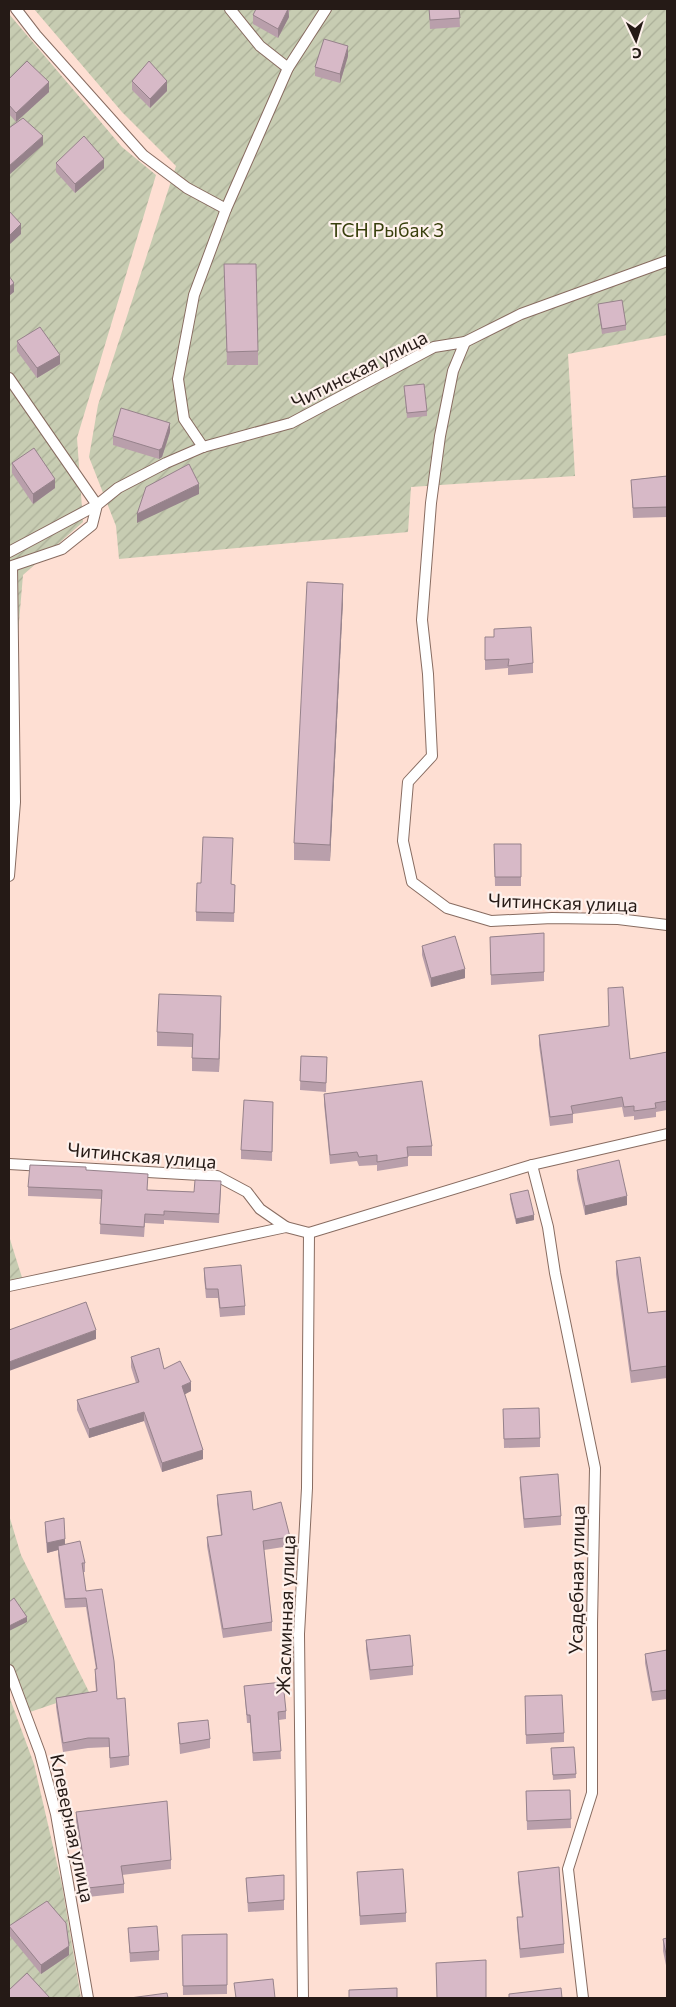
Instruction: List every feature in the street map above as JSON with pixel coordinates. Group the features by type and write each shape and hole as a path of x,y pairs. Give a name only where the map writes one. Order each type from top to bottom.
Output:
{"lane":[{"path":"16,9 36,35 143,155 187,188 226,209"},
{"path":"230,9 260,46 288,68"},
{"path":"203,447 184,418 178,379 194,296 226,209 288,68 326,9"},
{"path":"465,342 521,314 667,261"},
{"name":"Читинская улица","path":"9,876 12,802 12,566 62,549 92,526 97,506 118,488 203,447 291,423 434,348 465,342"},
{"name":"Читинская улица","path":"465,342 453,371 440,436 431,503 422,620 428,674 432,756 408,782 403,841 412,882 447,908 491,921 552,918 618,919 667,925"},
{"path":"9,378 97,506 9,552"},
{"path":"9,1286 286,1228 309,1233 532,1165 667,1134"},
{"name":"Читинская улица","path":"9,1164 217,1176 246,1192 260,1209 286,1228"},
{"name":"Усадебная улица","path":"532,1165 548,1227 555,1273 595,1468 592,1624 592,1793 568,1869 583,1998"},
{"name":"Жасминная улица","path":"303,1998 299,1634 307,1488 309,1233"},
{"name":"Клеверная улица","path":"9,1670 40,1753 56,1814 88,1998"}],"green space":[{"name":"ТСН Рыбак 3","path":"34,9 667,9 667,335 568,354 575,476 411,487 408,532 119,559 116,526 89,457 98,405 176,166 122,112"},
{"path":"9,14 122,147 156,175 77,438 83,522 23,575 9,740"},
{"path":"9,1236 25,1287 9,1291"},
{"path":"9,1515 21,1555 89,1692 30,1712 9,1677"},
{"path":"9,1696 34,1764 62,1885 81,1998 9,1998"}],"building":[{"path":"256,9 288,9 278,29 253,15"},
{"path":"429,9 459,9 460,18 430,20"},
{"path":"324,39 348,46 340,74 315,67"},
{"path":"27,61 49,82 16,113 9,105 9,79"},
{"path":"149,61 167,81 150,99 132,81"},
{"path":"23,118 43,136 9,166 9,128"},
{"path":"84,136 104,159 75,184 56,163"},
{"path":"9,211 21,224 9,236"},
{"path":"224,264 256,264 258,351 227,352"},
{"path":"9,276 14,283 9,287"},
{"path":"622,300 626,325 602,329 598,304"},
{"path":"40,327 60,355 37,368 17,341"},
{"path":"424,384 427,411 407,413 404,386"},
{"path":"121,408 170,423 162,448 159,450 113,436"},
{"path":"34,448 55,479 33,494 12,463"},
{"path":"189,464 199,484 137,514 146,487"},
{"path":"667,476 667,507 633,508 631,480"},
{"path":"307,582 343,584 330,845 294,843"},
{"path":"531,627 533,663 508,666 509,659 485,660 485,637 494,637 494,629"},
{"path":"203,837 233,838 231,884 235,885 234,913 196,912 197,883 201,883"},
{"path":"494,844 521,844 521,877 495,877"},
{"path":"544,933 544,972 491,975 490,937"},
{"path":"455,936 465,969 431,978 422,946"},
{"path":"623,987 630,1059 667,1052 667,1101 655,1103 656,1108 634,1111 634,1106 624,1107 622,1097 571,1106 573,1114 550,1117 539,1035 609,1026 608,988"},
{"path":"159,994 221,996 219,1059 192,1058 193,1034 157,1032"},
{"path":"301,1056 327,1057 326,1083 300,1081"},
{"path":"422,1081 432,1146 407,1147 408,1157 377,1162 377,1155 359,1157 357,1152 330,1155 324,1094"},
{"path":"244,1100 273,1102 272,1152 241,1150"},
{"path":"619,1160 627,1196 585,1206 577,1170"},
{"path":"30,1165 86,1167 86,1170 148,1174 147,1190 194,1192 195,1180 221,1181 219,1214 164,1211 164,1215 145,1214 144,1227 100,1224 102,1190 28,1187"},
{"path":"528,1190 534,1215 516,1219 510,1194"},
{"path":"640,1257 648,1313 667,1311 667,1366 631,1371 616,1261"},
{"path":"241,1265 245,1306 220,1308 218,1289 206,1289 204,1268"},
{"path":"86,1302 96,1330 9,1362 9,1330"},
{"path":"159,1348 164,1369 180,1361 191,1382 182,1386 203,1450 162,1463 144,1412 89,1429 77,1400 139,1382 131,1357"},
{"path":"539,1408 540,1438 504,1439 503,1409"},
{"path":"558,1474 561,1516 524,1519 520,1477"},
{"path":"251,1491 253,1510 281,1502 290,1537 263,1541 272,1622 223,1629 207,1537 222,1535 217,1495"},
{"path":"64,1518 65,1539 47,1543 45,1522"},
{"path":"80,1541 85,1563 82,1563 86,1591 102,1589 114,1661 117,1699 125,1698 129,1756 110,1758 109,1738 88,1738 63,1743 56,1698 97,1691 95,1669 97,1669 86,1598 65,1599 58,1546"},
{"path":"14,1598 27,1617 9,1626 9,1602"},
{"path":"410,1635 413,1666 370,1670 366,1640"},
{"path":"667,1650 667,1690 652,1692 645,1654"},
{"path":"283,1682 286,1711 278,1712 281,1751 253,1753 250,1715 247,1715 244,1686"},
{"path":"562,1695 564,1733 526,1735 525,1696"},
{"path":"208,1720 210,1739 180,1744 178,1723"},
{"path":"574,1747 576,1774 553,1775 551,1748"},
{"path":"570,1790 571,1819 527,1821 526,1791"},
{"path":"167,1801 171,1860 121,1866 124,1884 88,1888 76,1812"},
{"path":"559,1867 564,1944 520,1949 517,1917 523,1917 518,1872"},
{"path":"403,1869 406,1913 360,1916 357,1872"},
{"path":"284,1875 284,1900 248,1903 246,1878"},
{"path":"47,1901 66,1923 69,1946 41,1965 9,1926"},
{"path":"157,1926 159,1951 130,1953 128,1928"},
{"path":"227,1934 227,1985 183,1986 182,1935"},
{"path":"667,1938 667,1959 663,1939"},
{"path":"486,1960 486,1998 437,1998 436,1963"},
{"path":"27,1973 50,1998 9,1998 9,1990"},
{"path":"273,1979 275,1998 236,1998 234,1983"},
{"path":"397,1988 397,1998 349,1998 349,1990"},
{"path":"561,1988 562,1998 509,1998 509,1994"},
{"path":"167,1993 168,1998 130,1998"}]}
